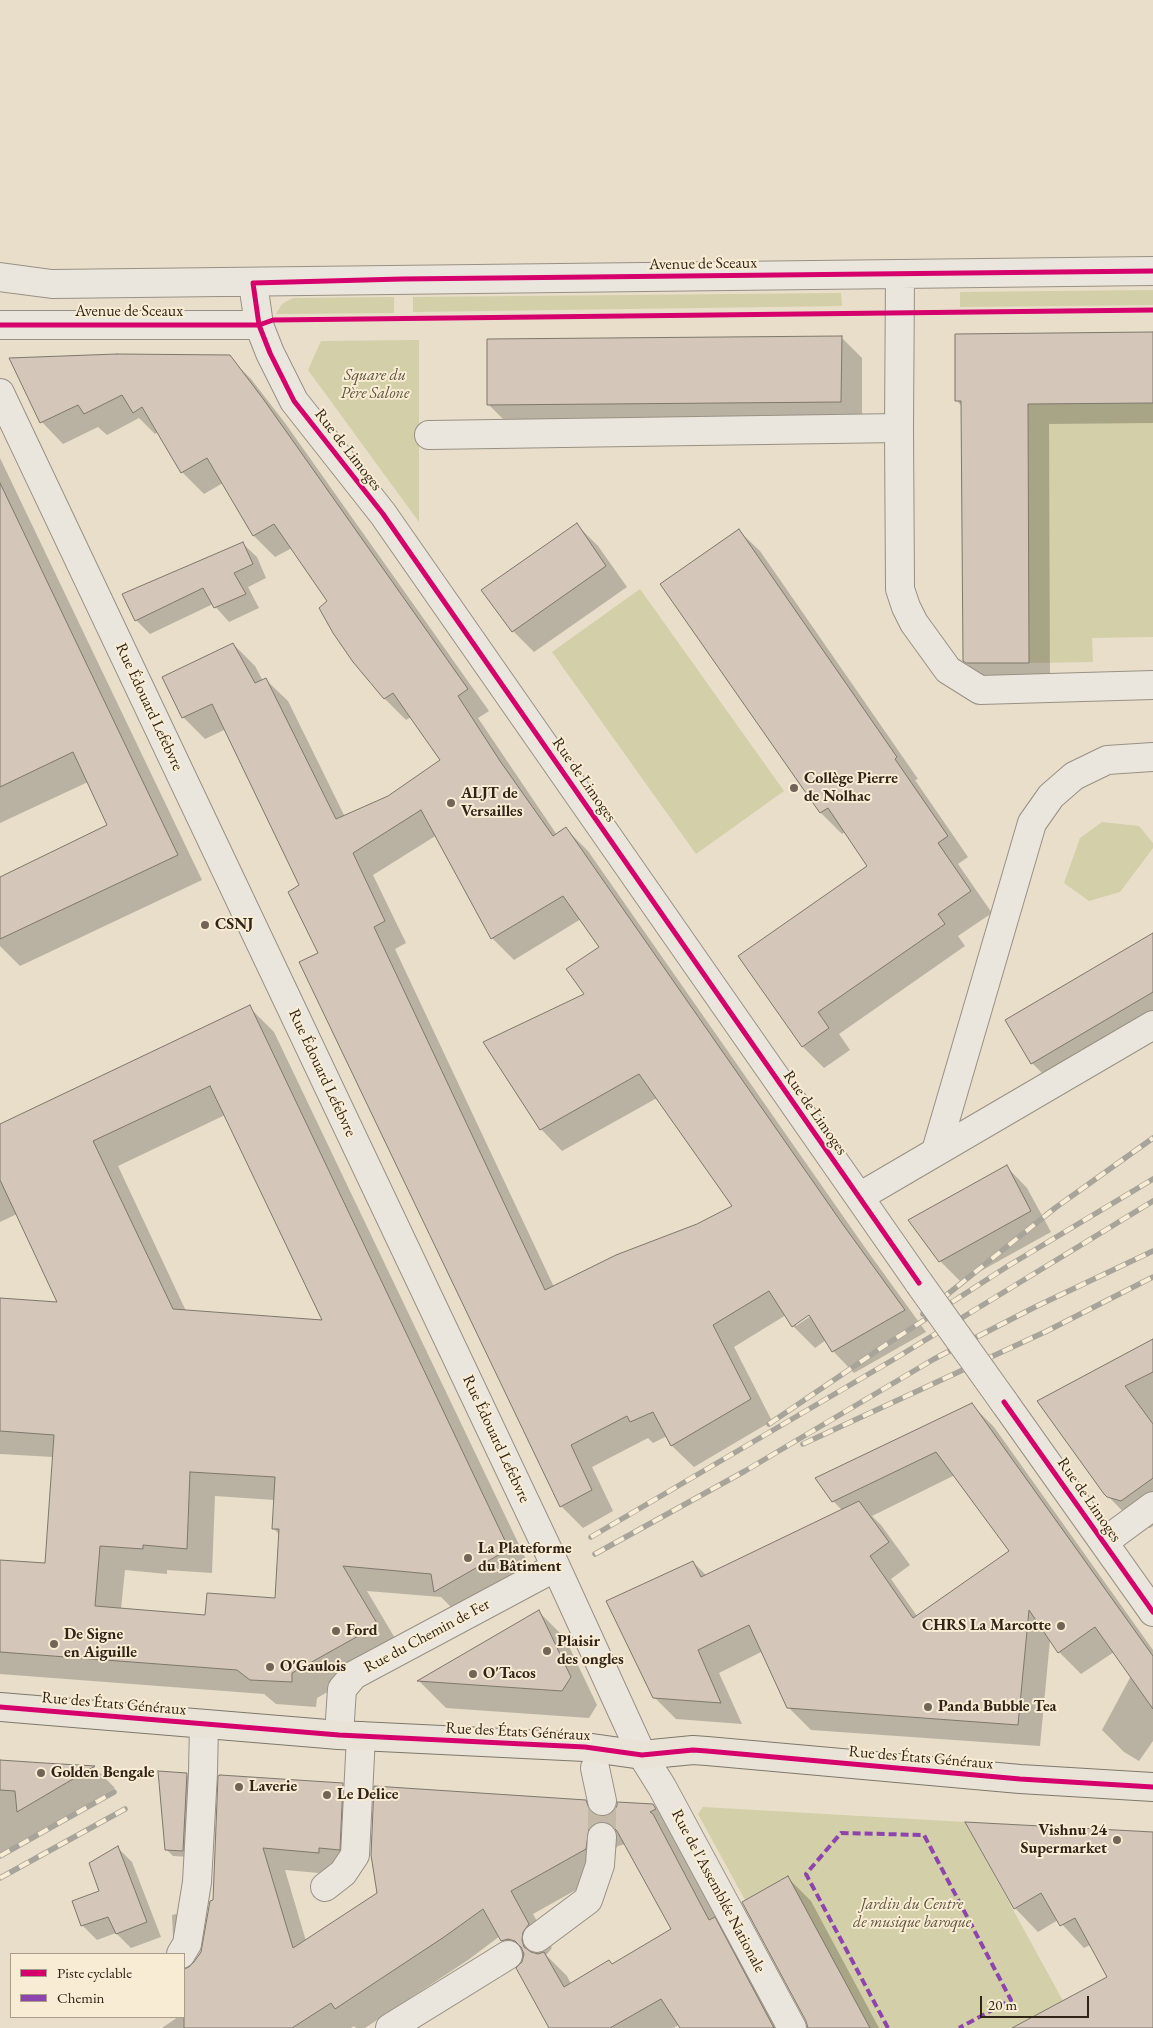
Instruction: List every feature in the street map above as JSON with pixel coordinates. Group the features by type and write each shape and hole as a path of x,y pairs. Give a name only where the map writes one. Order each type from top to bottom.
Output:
{"main road":[{"name":"Rue des États Généraux","path":"0,1707 350,1735 572,1746 642,1755 707,1750 1020,1779 1153,1787"}],"street":[{"name":"Avenue de Sceaux","path":"0,277 52,284 253,283 1153,271"},
{"path":"900,274 900,589 914,623 948,670 980,690 1153,685"},
{"name":"Rue de Limoges","path":"253,283 259,325 294,401 383,514 859,1198 1153,1612"},
{"name":"Avenue de Sceaux","path":"0,325 259,325"},
{"name":"Rue Édouard Lefebvre","path":"0,393 556,1567 642,1755"},
{"path":"429,435 899,428"},
{"path":"936,1151 1032,823 1050,796 1074,776 1107,760 1153,758"},
{"path":"859,1198 1153,1025"},
{"path":"1104,1542 1153,1506"},
{"name":"Rue du Chemin de Fer","path":"325,1887 343,1873 355,1854 350,1735 342,1689 354,1675 556,1567"},
{"path":"182,1953 187,1944 197,1882 204,1724"},
{"name":"Rue de l'Assemblée Nationale","path":"642,1755 792,2028"},
{"path":"595,1768 602,1800"},
{"path":"537,1938 588,1900 600,1865 602,1836"},
{"path":"390,2028 508,1955"}],"green space":[{"path":"1153,290 1153,305 960,307 960,292"},
{"path":"841,293 842,306 413,312 413,297"},
{"path":"394,297 394,313 276,314 282,304 293,298"},
{"name":"Square du Père Salone","path":"419,340 419,522 308,370 321,341"},
{"path":"1153,403 1153,637 1092,638 1093,662 1029,663 1028,404"},
{"path":"640,589 784,791 696,854 552,652"},
{"path":"1102,822 1139,826 1153,843 1153,848 1120,892 1089,901 1064,883 1080,838"},
{"name":"Jardin du Centre de musique baroque","path":"703,1807 965,1822 1063,2001 1012,2028 865,2028 745,1900 698,1814"}],"building":[{"path":"1153,332 1153,403 1028,404 1029,663 966,663 963,661 961,401 955,401 955,334"},
{"path":"842,336 841,402 487,405 487,339"},
{"path":"117,354 230,355 264,400 468,689 458,696 500,761 553,836 566,827 844,1226 905,1310 832,1352 809,1315 792,1327 769,1291 713,1325 751,1399 671,1446 653,1412 630,1422 627,1416 571,1445 592,1490 560,1507 299,962 318,953 288,892 299,885 212,704 182,718 162,677 233,643 255,683 266,678 336,819 388,796 440,760 393,693 384,699 353,662 319,608 327,601 274,524 253,536 207,458 181,473 142,407 133,413 122,395 84,414 78,405 40,423 9,358","holes":["421,810 491,939 563,896 599,947 566,969 584,994 483,1042 540,1130 639,1074 732,1206 697,1224 616,1255 545,1290 374,927 385,921 353,853"]},
{"path":"0,483 178,855 0,939 0,877 107,825 73,752 0,787"},
{"path":"577,523 606,566 512,632 481,590"},
{"path":"739,529 897,757 895,759 948,836 938,843 971,891 938,914 945,924 818,1012 829,1028 802,1047 738,956 867,866 828,808 820,813 660,584"},
{"path":"243,542 253,564 234,573 246,594 214,608 203,588 135,621 122,594"},
{"path":"1153,933 1153,992 1031,1064 1005,1020"},
{"path":"250,1005 509,1549 434,1592 431,1574 343,1566 378,1625 292,1673 292,1682 250,1680 237,1670 0,1652 0,1560 45,1563 54,1435 0,1431 0,1298 57,1302 0,1180 0,1124","holes":["210,1086 322,1320 173,1309 93,1141","190,1472 275,1477 272,1529 279,1529 275,1598 207,1593 205,1615 95,1606 100,1546 143,1549 143,1545 187,1549"]},
{"path":"1007,1165 1031,1211 939,1262 908,1220"},
{"path":"1153,1339 1153,1372 1125,1386 1153,1424 1153,1478 1121,1501 1107,1497 1104,1494 1037,1401"},
{"path":"972,1403 1153,1656 1153,1709 1095,1627 1058,1653 1029,1610 1018,1725 787,1708 749,1625 698,1650 721,1703 653,1698 606,1601 693,1561 701,1577 859,1501 889,1542 870,1556 913,1618 1009,1551 936,1452 832,1502 815,1478"},
{"path":"539,1610 571,1677 562,1691 417,1681"},
{"path":"0,1760 95,1766 17,1812 15,1791 0,1790"},
{"path":"158,1771 187,1773 183,1851 165,1850"},
{"path":"220,1775 343,1783 340,1850 319,1848 319,1853 263,1848 293,1948 377,1893 371,1855 374,1786 586,1800 590,1811 598,1816 606,1816 612,1813 617,1806 617,1802 653,1804 656,1809 650,1812 653,1814 709,1920 715,1917 774,2028 680,2028 661,1999 610,2028 549,2028 516,1968 522,1962 524,1954 521,1947 515,1941 508,1939 501,1941 483,1909 335,2009 331,2003 292,2028 184,2028 185,1969 194,1962 201,1952 210,1901 213,1900 218,1776","holes":["603,1821 610,1824 617,1831 671,1929 612,1964 609,1960 564,1987 544,1952 538,1954 524,1947 522,1940 523,1932 529,1924 511,1891 586,1849 589,1829 595,1823"]},
{"path":"965,1822 1153,1832 1153,2028 1012,2028 1107,1977 1075,1918 1060,1926 1041,1893 1014,1909"},
{"path":"118,1846 147,1922 116,1934 108,1917 81,1926 72,1901 99,1891 89,1863"},
{"path":"788,1876 870,2028 808,2028 742,1902"}],"tunnel":[{"path":"602,1801 602,1837"}],"railway":[{"path":"923,1314 1055,1208 1153,1138"},
{"path":"769,1424 887,1344 1008,1266 1153,1179"},
{"path":"591,1537 896,1358 1153,1201"},
{"path":"595,1554 745,1471 934,1359 1035,1307 1153,1251"},
{"path":"803,1444 1047,1331 1153,1277"},
{"path":"0,1856 114,1792"},
{"path":"0,1878 125,1809"}],"marked path":[{"path":"888,2028 806,1874 841,1833 924,1835 1011,2000 959,2028"}],"cycle path":[{"path":"919,1283 383,514 294,401 270,353 259,325 253,283 402,279 1153,271"},
{"path":"0,325 259,325 273,320 1153,310"},
{"path":"1004,1402 1153,1612"},
{"path":"0,1707 339,1735 585,1747 642,1755 693,1750 1020,1779 1153,1787"}],"place":[{"name":"Collège Pierre de Nolhac","path":"794,788"},
{"name":"ALJT de Versailles","path":"451,803"},
{"name":"CSNJ","path":"205,925"},
{"name":"La Plateforme du Bâtiment","path":"468,1558"},
{"name":"CHRS La Marcotte","path":"1061,1626"},
{"name":"Ford","path":"336,1631"},
{"name":"De Signe en Aiguille","path":"54,1644"},
{"name":"Plaisir des ongles","path":"547,1651"},
{"name":"O'Gaulois","path":"270,1667"},
{"name":"O'Tacos","path":"473,1674"},
{"name":"Panda Bubble Tea","path":"928,1707"},
{"name":"Golden Bengale","path":"41,1773"},
{"name":"Laverie","path":"239,1787"},
{"name":"Le Delice","path":"327,1795"},
{"name":"Vishnu 24 Supermarket","path":"1117,1840"}]}
